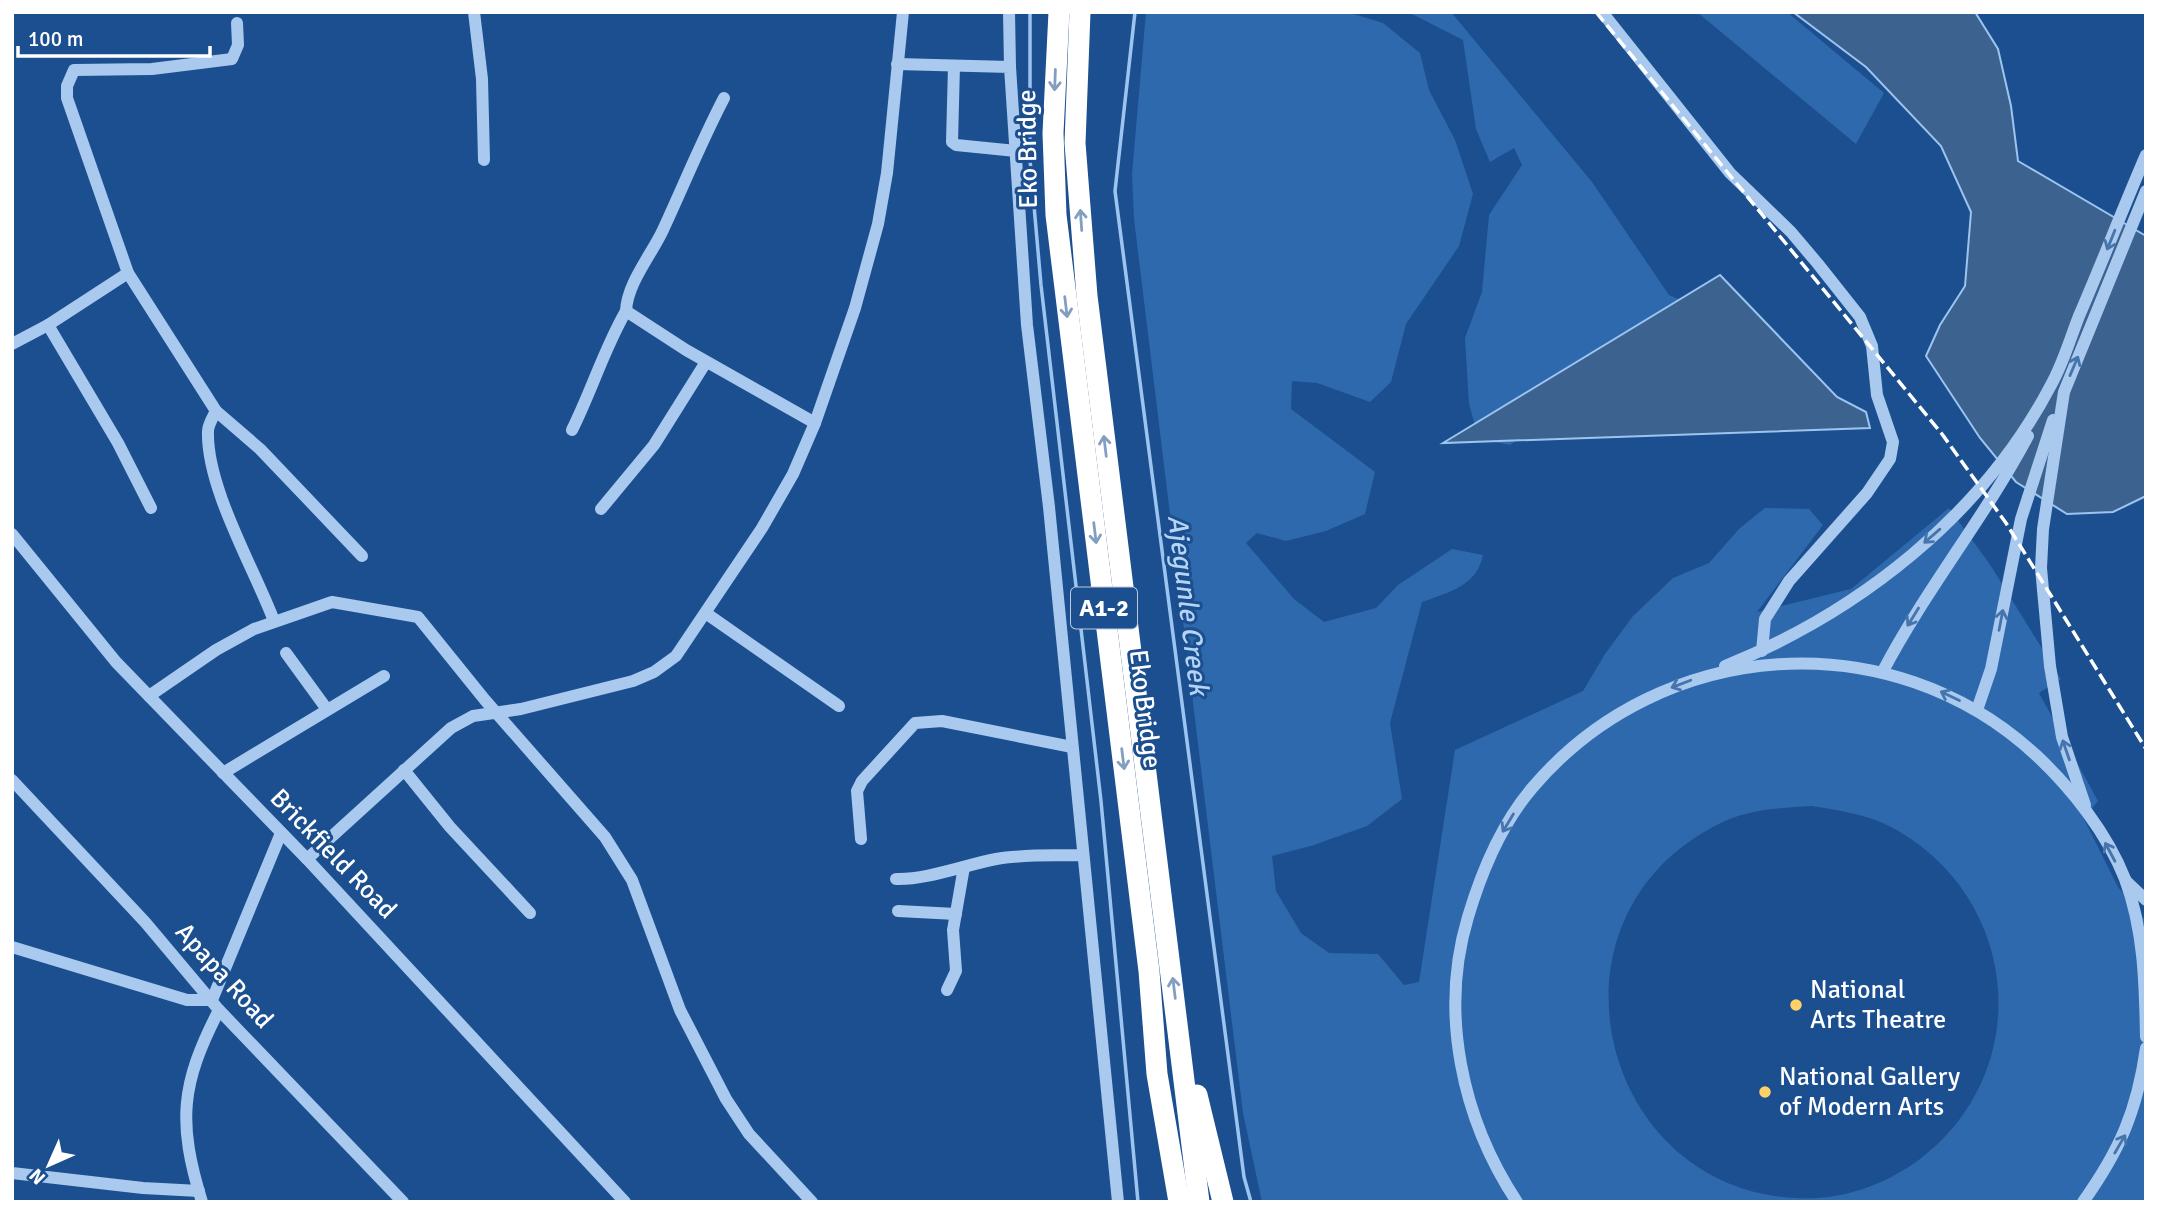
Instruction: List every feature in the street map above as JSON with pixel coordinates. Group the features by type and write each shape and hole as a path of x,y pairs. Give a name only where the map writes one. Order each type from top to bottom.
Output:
{"highway":[{"name":"Eko Bridge","path":"1059,12 1053,132 1056,215 1150,971 1157,1074 1179,1202"},
{"name":"Eko Bridge","path":"1080,12 1075,143 1087,296 1199,1202"},
{"path":"1179,1030 1223,1202"},
{"path":"1157,1074 1164,1202"}],"street":[{"path":"474,12 482,79 484,160"},
{"path":"307,859 451,729 473,716 498,714 633,681 654,673 676,656 707,614 786,485 832,381 878,224 887,173 903,12"},
{"path":"1009,12 1010,67 1027,325 1073,747 1118,1202"},
{"path":"1602,12 1730,173 1791,232 1860,317 1872,346 1877,395 1893,442 1891,459 1867,493 1789,581 1765,619 1762,652"},
{"path":"237,23 239,45 232,59 152,69 74,71 71,73 67,98 128,273 216,411 260,449 362,556"},
{"path":"897,64 1010,67"},
{"path":"954,66 952,142 956,145 1016,151"},
{"path":"572,430 597,376 606,346 626,311 633,288 663,230 685,174 724,98"},
{"path":"1883,671 1908,624 1992,499 2028,436 2146,155"},
{"path":"1977,710 1991,669 2021,519 2039,454 2146,191"},
{"path":"12,344 48,325 128,273"},
{"path":"626,311 706,362 814,423"},
{"path":"48,325 118,443 151,508"},
{"path":"601,509 654,444 706,362"},
{"path":"1517,1202 1497,1172 1471,1111 1457,1047 1456,982 1461,938 1490,855 1511,816 1533,786 1586,735 1643,699 1762,652 1842,608 1908,558 1981,488 2019,437 2052,384"},
{"path":"2064,392 2043,529 2041,568 2050,666 2062,737 2088,814"},
{"path":"216,411 208,429 212,467 274,621"},
{"name":"Brickfield Road","path":"12,534 116,662 307,859 625,1202"},
{"path":"149,696 216,650 274,621 332,602 414,614 483,697 575,800 611,848 632,880 680,1010 726,1099 750,1135 807,1200"},
{"path":"707,614 839,706"},
{"path":"286,653 326,708"},
{"path":"1705,674 1794,661 1883,671 1947,694 1977,710 2019,739 2056,774 2088,814 2124,879 2144,956 2146,1037"},
{"path":"223,772 326,708 384,676"},
{"path":"861,839 858,791 862,780 915,723 942,721 1073,747"},
{"path":"404,771 450,827 530,913"},
{"name":"Apapa Road","path":"12,780 145,922 216,1005 403,1202"},
{"path":"12,1172 200,1196 186,1143 184,1115 195,1061 281,833"},
{"path":"896,879 916,880 946,869 999,858 1083,855"},
{"path":"947,990 956,971 953,930 964,867"},
{"path":"2124,879 2146,900"},
{"path":"898,911 956,914"},
{"path":"12,947 187,1000 216,1005"},
{"path":"2083,1202 2126,1134 2141,1081 2146,1048"}],"shaded area":[{"path":"1146,12 1347,12 1383,23 1420,53 1429,90 1455,140 1473,194 1459,246 1406,324 1391,382 1370,402 1317,383 1292,381 1291,409 1375,472 1365,514 1326,531 1286,541 1257,533 1246,543 1294,599 1324,622 1376,608 1398,585 1452,549 1483,555 1480,566 1468,581 1452,591 1422,602 1390,723 1402,799 1367,826 1311,846 1272,856 1276,891 1301,933 1329,953 1378,954 1404,985 1419,982 1455,750 1583,691 1605,654 1633,616 1673,578 1709,563 1740,528 1765,508 1809,509 1823,525 1757,612 1851,589 1949,508 1991,566 2061,679 2039,693 2098,801 2084,819 2118,887 2146,921 2146,1202 1262,1202 1243,1113 1134,219 1132,174","holes":["1812,806 1879,821 1900,832 1941,863 1970,902 1990,945 1998,991 1995,1037 1982,1082 1957,1123 1920,1159 1897,1174 1858,1191 1817,1198 1743,1189 1684,1157 1641,1109 1615,1050 1609,986 1624,923 1660,867 1732,818 1754,812"]},
{"path":"1408,12 1451,12 1592,182 1669,295 1700,308 1510,445 1479,439 1469,404 1465,338 1482,292 1489,215 1522,165 1514,148 1490,162 1476,129 1463,40"},
{"path":"1697,12 1787,12 1884,93 1856,144"},
{"path":"1793,12 1975,12 1998,49 2011,106 2018,161 2146,236 2146,496 2113,512 2067,514 2016,482 1980,438 1926,356 1940,325 1965,286 1971,212 1941,146 1866,67"},
{"path":"1720,275 1837,397 1866,412 1870,428 1443,443"}],"waterway":[{"path":"1030,12 1030,160 1041,285 1101,801 1138,1202"},
{"name":"Ajegunle Creek","path":"1135,12 1115,191 1244,1177 1251,1202"}],"railway":[{"path":"1596,12 1942,434 2006,523 2146,749"}],"place":[{"name":"National Arts Theatre","path":"1796,1005"},
{"name":"National Gallery of Modern Arts","path":"1765,1092"}]}
